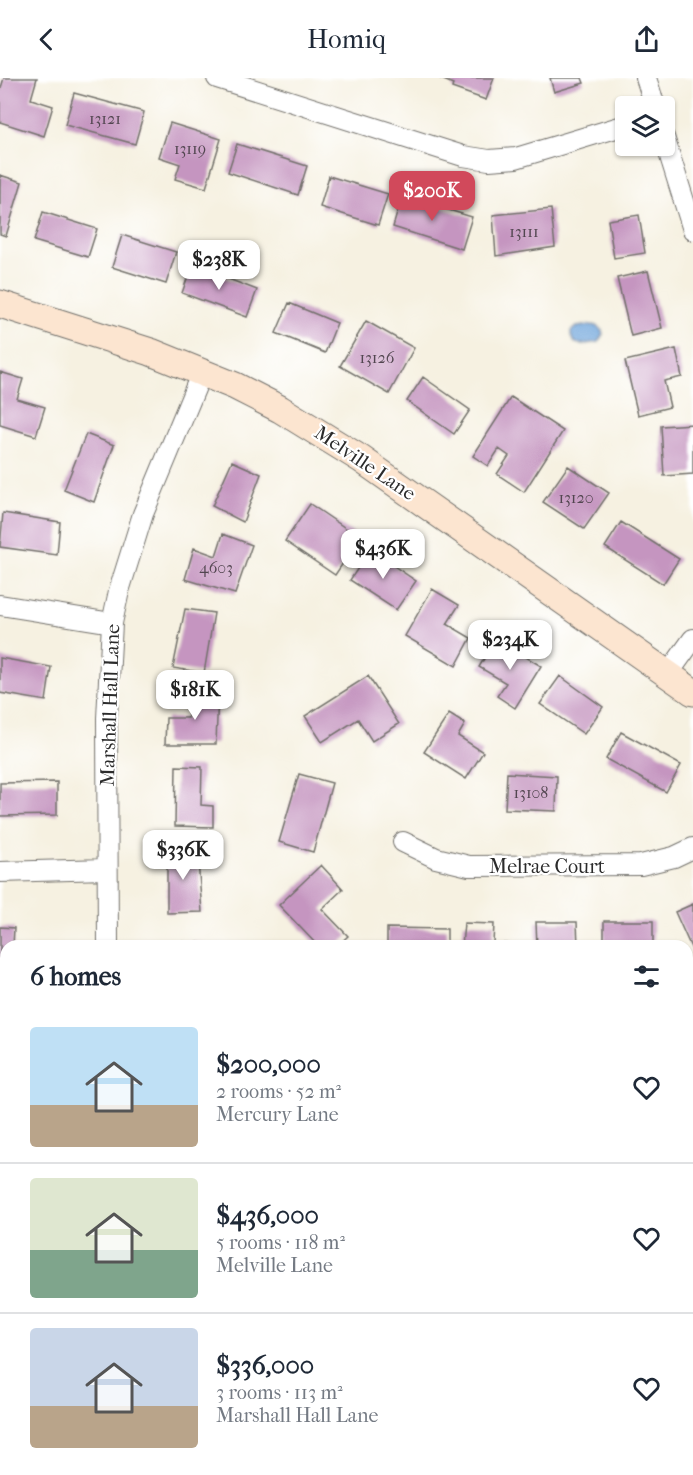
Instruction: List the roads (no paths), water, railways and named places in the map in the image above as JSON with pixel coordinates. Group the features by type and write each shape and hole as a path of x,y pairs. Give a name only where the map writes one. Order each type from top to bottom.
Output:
{"street":[{"path":"217,78 472,158 516,158 615,129"},
{"path":"646,78 652,96"},
{"path":"670,156 693,230"},
{"name":"Melville Lane","path":"0,304 152,352 202,372 280,409 323,434 693,692"},
{"name":"Marshall Hall Lane","path":"108,940 107,717 112,623 119,591 143,514 202,372"},
{"path":"0,605 112,623"},
{"path":"669,674 693,639"},
{"name":"Melrae Court","path":"403,842 436,858 469,866 641,865 674,857 693,848"},
{"path":"0,872 106,869"}],"water":[{"path":"592,325 599,328 603,334 598,342 579,344 573,341 571,331 577,327"}]}
